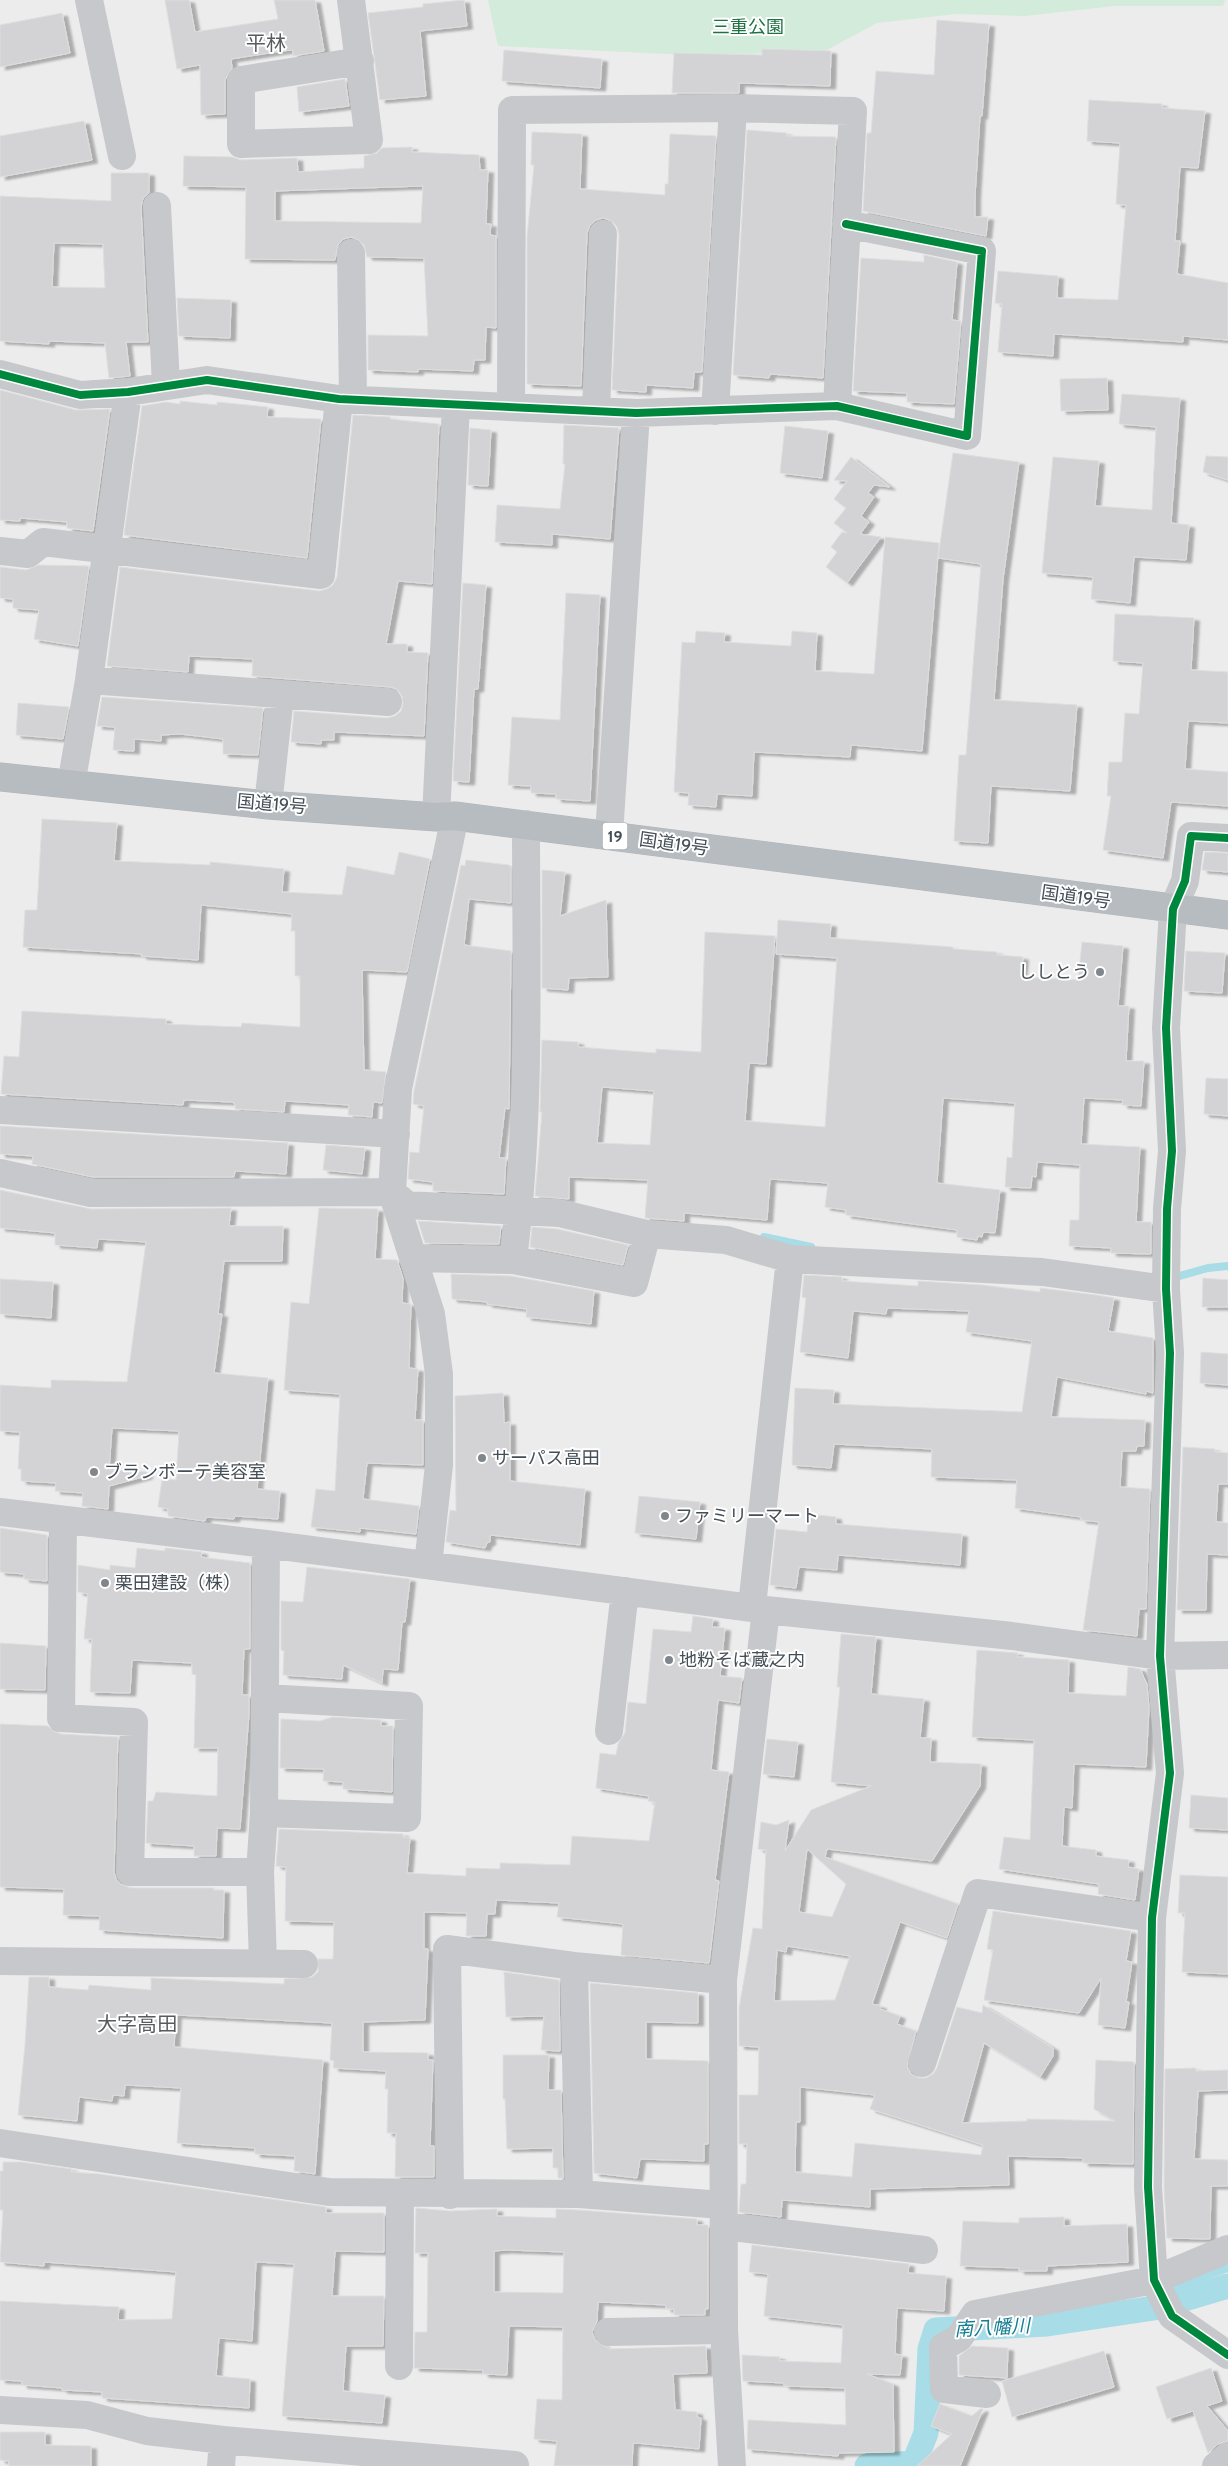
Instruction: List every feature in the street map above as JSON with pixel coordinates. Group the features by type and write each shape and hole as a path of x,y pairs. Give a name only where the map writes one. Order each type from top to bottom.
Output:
{"highway":[{"name":"国道19号","path":"0,778 268,805 445,816 526,824 1173,910 1228,915"}],"street":[{"path":"89,0 122,156"},
{"path":"351,0 360,61 369,140 241,144 241,80 360,61"},
{"path":"715,411 733,108"},
{"path":"511,407 512,110 733,108 853,111 837,406"},
{"path":"157,206 166,385"},
{"path":"0,374 80,395 128,392 207,380 346,399 456,406 636,413 837,406 967,436 982,250 846,224"},
{"path":"596,410 603,234"},
{"path":"0,551 28,554 43,542 321,575 346,399 351,253"},
{"path":"71,785 89,680 128,392"},
{"path":"428,1565 439,1465 439,1374 431,1314 392,1192 398,1089 445,816 456,406"},
{"path":"609,835 636,413"},
{"path":"89,680 280,696 388,702"},
{"path":"268,805 280,696"},
{"path":"513,1260 519,1210 526,1034 526,824"},
{"path":"1226,2352 1172,2316 1168,2311 1155,2282 1148,2187 1152,1918 1170,1773 1160,1656 1170,1353 1166,1289 1167,1209 1172,1129 1166,1028 1173,910 1185,881 1191,836 1228,838"},
{"path":"0,1110 396,1134"},
{"path":"0,1173 92,1194 392,1192 407,1205 559,1213 647,1234 726,1240 790,1259 1042,1272 1166,1289"},
{"path":"413,1258 513,1260 634,1282 647,1234"},
{"path":"732,2466 724,2330 723,1980 790,1259"},
{"path":"0,1512 266,1544 759,1608 1012,1636 1160,1656 1228,1655"},
{"path":"63,1520 61,1718 134,1722 130,1872 260,1872"},
{"path":"263,1963 260,1872 264,1813 266,1544"},
{"path":"609,1731 625,1591"},
{"path":"264,1698 409,1706 407,1818 264,1813"},
{"path":"922,2064 978,1893 1152,1918"},
{"path":"450,2194 447,1949 574,1966 723,1980"},
{"path":"0,1960 304,1964"},
{"path":"574,1966 578,2194"},
{"path":"0,2143 329,2192 578,2194 723,2215 924,2250"},
{"path":"399,2366 400,2193"},
{"path":"987,2394 944,2389 943,2347 959,2338 975,2314 1155,2282 1228,2249"},
{"path":"608,2332 724,2330"},
{"path":"0,2410 87,2415 222,2453 515,2465"},
{"path":"1216,2466 1228,2456"}],"green space":[{"name":"三重公園","path":"488,0 1225,0 1223,6 1114,6 1025,16 956,14 877,23 823,52 690,55 498,46"}],"building":[{"path":"165,0 189,0 195,32 278,19 274,0 315,0 324,51 293,56 293,50 231,59 232,68 225,80 225,114 201,115 200,65 177,69"},
{"path":"464,0 467,26 420,31 426,96 380,100 368,13 423,7 423,4"},
{"path":"62,13 70,53 0,67 0,25"},
{"path":"937,20 989,24 982,116 980,116 975,196 975,217 988,217 986,236 863,211 867,133 871,133 876,71 934,75"},
{"path":"762,49 831,51 830,86 739,83 739,93 672,93 674,53 762,55"},
{"path":"504,50 602,59 600,88 502,81"},
{"path":"345,79 349,106 299,112 297,87"},
{"path":"1089,100 1162,104 1162,108 1205,111 1198,168 1180,167 1175,241 1180,241 1177,274 1228,283 1228,340 1183,336 1183,342 1054,334 1053,356 998,352 1002,304 995,303 998,271 1058,276 1057,298 1118,300 1126,205 1116,204 1120,143 1087,141"},
{"path":"84,121 92,160 0,177 0,136"},
{"path":"747,130 787,133 786,136 836,137 823,378 770,374 769,378 733,375"},
{"path":"532,132 582,134 580,189 665,195 665,184 668,184 670,134 716,136 702,372 694,372 693,388 646,385 646,392 612,390 619,235 617,227 612,221 603,218 596,220 590,225 587,233 581,386 527,384 527,237 534,165 531,165"},
{"path":"412,147 412,152 479,155 480,170 488,170 486,224 491,224 490,235 496,236 496,328 486,327 485,360 474,360 473,371 418,369 418,372 368,370 368,335 428,336 424,258 367,257 364,245 359,240 351,237 343,239 338,245 335,260 245,259 246,187 183,186 184,156 232,157 241,160 297,158 298,172 364,168 364,156 377,153 382,148","holes":["423,186 421,223 275,221 275,191"]},
{"path":"111,173 149,173 149,193 143,198 141,207 148,342 126,342 130,376 109,378 105,343 49,341 49,344 0,341 0,196 111,201","holes":["54,243 103,244 105,288 52,287"]},
{"path":"924,255 957,262 952,320 961,321 954,404 907,402 907,393 853,391 861,258 924,262"},
{"path":"177,298 231,300 230,338 179,336"},
{"path":"1107,378 1108,410 1061,411 1060,379"},
{"path":"0,390 76,410 110,409 93,531 67,528 67,522 20,518 20,521 0,520"},
{"path":"1122,394 1180,398 1171,523 1189,525 1186,560 1134,557 1130,603 1091,599 1093,577 1042,573 1053,457 1099,461 1095,506 1152,510 1156,427 1119,424"},
{"path":"180,401 217,405 217,402 268,407 267,417 321,419 307,558 124,535 142,406 166,402 180,404"},
{"path":"353,415 390,417 390,419 439,424 432,584 398,581 386,644 407,644 407,652 428,653 424,736 334,732 334,740 321,740 321,744 291,742 294,711 387,718 395,716 401,711 403,704 402,696 397,689 390,687 252,676 253,659 189,656 188,672 107,666 120,567 319,591 333,585 337,577"},
{"path":"564,425 619,428 610,539 552,534 552,545 495,542 497,505 560,509 565,464 563,464"},
{"path":"785,426 828,431 822,478 780,473"},
{"path":"470,428 491,430 488,486 468,485"},
{"path":"953,453 1019,462 1003,579 994,700 1077,705 1070,791 991,786 988,843 954,841 959,755 966,755 981,564 938,558"},
{"path":"1206,456 1228,457 1228,480 1203,472"},
{"path":"851,457 890,487 874,485 868,493 874,497 861,516 869,522 860,534 881,537 847,583 826,567 837,552 831,547 842,532 847,533 834,523 846,508 834,499 847,481 834,480"},
{"path":"885,537 939,543 922,751 851,745 850,757 754,752 752,796 717,794 716,807 688,805 689,793 674,792 682,642 695,643 696,631 725,633 724,642 791,646 792,631 817,633 815,671 874,674"},
{"path":"39,565 89,566 78,646 34,639 39,610 13,608 13,599 0,598 0,567 26,570"},
{"path":"463,583 486,585 478,689 474,689 469,782 453,781"},
{"path":"566,593 600,595 590,801 556,799 556,794 531,793 531,786 508,785 512,717 560,720"},
{"path":"1115,614 1194,618 1191,670 1228,672 1228,723 1188,721 1185,769 1228,772 1228,806 1171,802 1163,858 1103,850 1111,796 1107,796 1109,762 1122,762 1125,713 1139,714 1143,663 1113,661"},
{"path":"102,697 263,708 258,755 223,754 223,739 180,734 161,735 161,741 134,739 134,751 113,750 115,727 97,726"},
{"path":"18,703 69,707 63,739 16,735"},
{"path":"42,819 117,823 114,861 210,865 210,862 284,869 282,892 342,895 347,866 394,875 399,852 430,859 407,972 362,970 364,1070 386,1072 382,1103 373,1102 372,1117 348,1115 349,1105 285,1101 284,1112 235,1109 235,1104 232,1102 184,1100 183,1105 1,1094 4,1056 19,1057 22,1011 166,1019 166,1024 241,1027 242,1023 300,1027 300,976 295,976 295,931 291,931 292,914 201,905 198,960 141,956 142,954 23,947 25,910 37,910"},
{"path":"1205,852 1228,853 1228,872 1202,870"},
{"path":"466,860 509,865 511,867 511,903 469,899 464,945 511,951 509,1109 505,1108 499,1158 506,1158 504,1194 433,1191 433,1182 408,1179 410,1152 419,1153 424,1106 413,1104 414,1091 461,865 465,866"},
{"path":"542,870 565,872 560,916 606,900 608,977 569,978 568,990 542,988"},
{"path":"778,920 831,924 830,938 953,947 953,949 997,952 997,955 1023,957 1021,977 1078,980 1082,942 1123,946 1118,1006 1129,1006 1126,1061 1144,1061 1141,1106 1122,1105 1123,1100 1084,1098 1081,1144 1140,1147 1136,1222 1151,1222 1151,1254 1111,1253 1111,1248 1069,1246 1070,1220 1079,1220 1080,1165 1037,1162 1036,1177 1032,1176 1031,1188 1005,1187 1007,1157 1012,1158 1015,1103 943,1098 937,1183 1000,1190 995,1233 983,1232 982,1237 978,1236 977,1240 957,1237 957,1230 846,1215 846,1210 825,1207 828,1183 770,1179 767,1220 684,1213 684,1221 645,1218 648,1180 569,1177 569,1199 535,1196 542,1112 540,1112 542,1040 578,1042 578,1047 656,1053 656,1049 701,1052 705,932 775,936 766,1064 749,1063 745,1121 825,1127 837,958 776,954","holes":["602,1087 654,1091 650,1145 597,1143"]},
{"path":"1186,951 1225,953 1222,993 1184,991"},
{"path":"1206,1078 1228,1079 1228,1116 1204,1114"},
{"path":"0,1126 288,1143 286,1174 235,1171 234,1177 93,1177 32,1164 33,1156 0,1154"},
{"path":"326,1145 365,1148 362,1174 323,1170"},
{"path":"0,1190 91,1209 231,1208 229,1226 283,1226 282,1261 224,1261 218,1314 222,1314 214,1373 268,1378 257,1489 280,1491 278,1519 235,1516 234,1519 206,1517 205,1521 168,1516 168,1509 158,1507 162,1479 176,1480 179,1431 112,1428 109,1470 147,1472 147,1476 109,1486 108,1509 82,1506 83,1493 55,1491 56,1483 21,1481 21,1469 18,1469 20,1432 0,1431 0,1385 51,1388 51,1380 127,1382 146,1242 98,1239 97,1248 55,1245 55,1233 0,1228"},
{"path":"319,1208 378,1209 375,1259 397,1260 403,1278 402,1303 411,1304 409,1368 418,1369 415,1420 423,1420 423,1465 367,1463 363,1499 419,1506 416,1534 360,1528 360,1532 311,1527 316,1489 335,1491 340,1394 284,1390 291,1302 309,1304"},
{"path":"418,1221 501,1226 499,1244 425,1243"},
{"path":"532,1227 557,1229 628,1245 623,1265 530,1247"},
{"path":"451,1274 511,1276 594,1291 591,1324 526,1317 527,1309 487,1304 487,1302 452,1299"},
{"path":"804,1275 842,1277 842,1281 918,1286 918,1281 982,1285 1040,1292 1040,1288 1114,1298 1108,1331 1153,1338 1153,1393 1146,1391 1146,1394 1057,1377 1051,1417 1145,1420 1144,1446 1137,1446 1136,1451 1122,1451 1120,1487 1150,1489 1146,1609 1139,1609 1137,1636 1083,1630 1099,1522 1081,1520 1081,1517 1015,1508 1017,1480 931,1477 932,1449 834,1444 831,1468 792,1465 795,1388 834,1390 833,1404 1022,1412 1032,1341 966,1332 969,1311 887,1308 886,1314 853,1311 848,1358 800,1352 806,1298 802,1297"},
{"path":"1203,1278 1228,1280 1228,1307 1202,1307"},
{"path":"0,1279 53,1282 51,1318 0,1314"},
{"path":"1201,1352 1228,1354 1228,1385 1200,1383"},
{"path":"503,1393 504,1423 510,1422 510,1481 585,1489 580,1545 490,1535 490,1542 487,1543 485,1548 446,1542 450,1510 456,1511 455,1396"},
{"path":"1183,1447 1215,1449 1215,1452 1228,1453 1228,1484 1218,1484 1216,1522 1228,1523 1228,1555 1207,1554 1206,1610 1177,1610"},
{"path":"639,1496 700,1502 696,1539 635,1533"},
{"path":"809,1514 836,1517 836,1524 962,1534 960,1565 838,1555 837,1570 799,1567 796,1588 770,1585 776,1529 807,1532"},
{"path":"0,1528 47,1535 47,1581 24,1579 24,1574 0,1572"},
{"path":"137,1548 165,1551 165,1548 202,1552 201,1557 250,1563 250,1649 244,1649 242,1695 249,1695 249,1714 240,1829 217,1828 216,1856 194,1856 194,1846 146,1843 148,1801 153,1801 156,1792 217,1796 218,1748 194,1748 196,1675 192,1674 192,1663 132,1660 130,1693 90,1692 92,1639 84,1639 88,1594 78,1592 78,1565 110,1570 110,1565 135,1568"},
{"path":"307,1567 410,1579 405,1622 402,1622 398,1670 383,1669 382,1683 343,1665 342,1679 283,1675 284,1651 281,1650 281,1601 303,1602"},
{"path":"693,1616 713,1619 712,1627 725,1628 720,1676 742,1678 739,1703 718,1700 711,1770 729,1772 715,1880 719,1881 709,1963 621,1955 623,1924 557,1917 559,1903 496,1900 495,1914 487,1914 486,1936 466,1936 467,1913 424,1912 424,1949 428,1949 425,2020 363,2022 363,2052 428,2053 428,2060 433,2060 430,2146 434,2146 434,2177 395,2177 396,2133 387,2133 388,2089 385,2089 386,2071 333,2068 334,2061 330,2060 332,2023 176,2015 174,2047 323,2060 315,2174 294,2171 295,2156 255,2154 255,2148 177,2143 181,2088 125,2085 124,2096 113,2095 112,2101 79,2097 77,2121 18,2115 29,1977 49,1977 49,1987 88,1990 89,1985 151,1990 151,1978 284,1984 284,1979 312,1977 318,1972 318,1959 333,1959 334,1922 285,1921 286,1867 276,1866 279,1829 403,1834 403,1837 410,1838 407,1873 466,1876 466,1868 500,1869 500,1863 570,1865 572,1836 649,1841 655,1802 648,1801 649,1796 596,1788 600,1753 616,1755 618,1744 625,1733 628,1702 646,1704 653,1629 691,1632"},
{"path":"841,1634 876,1637 871,1694 924,1699 920,1738 931,1738 930,1762 981,1764 980,1786 932,1861 827,1849 825,1857 958,1904 947,1938 900,1922 872,2004 881,2006 880,2009 900,2016 897,2024 916,2031 907,2066 911,2074 918,2078 926,2078 933,2074 937,2068 957,2007 982,2013 983,2005 1053,2048 1053,2056 1040,2077 984,2043 962,2123 1027,2121 1027,2119 1115,2121 1094,2109 1096,2060 1134,2062 1133,2164 1083,2163 1083,2158 1008,2156 1009,2185 870,2189 870,2207 782,2200 781,2217 739,2212 741,2184 746,2184 747,2144 739,2144 739,2095 758,2095 759,2047 739,2046 739,2008 753,1928 762,1929 766,1850 758,1849 761,1822 776,1825 789,1820 785,1851 811,1810 871,1786 831,1782 840,1687 837,1687","holes":["807,1849 846,1884 832,1917 799,1912","787,1946 850,1956 835,2000 774,2001 777,1950 786,1952","800,2087 875,2095 870,2109 983,2145 981,2155 855,2143 852,2177 795,2172 796,2122 800,2122"]},
{"path":"0,1643 46,1646 45,1690 0,1689"},
{"path":"977,1650 1018,1653 1017,1657 1069,1660 1068,1693 1126,1696 1128,1667 1140,1669 1147,1684 1149,1708 1146,1767 1074,1764 1072,1808 1064,1807 1062,1846 1096,1850 1096,1856 1129,1860 1128,1867 1139,1869 1135,1900 1098,1894 1099,1884 999,1869 1004,1837 1030,1840 1034,1740 972,1737"},
{"path":"333,1717 381,1720 381,1726 393,1726 392,1792 343,1789 343,1782 323,1781 324,1769 280,1768 281,1719 320,1721"},
{"path":"0,1724 48,1726 60,1734 118,1737 114,1872 116,1879 120,1884 130,1888 214,1888 213,1890 224,1890 223,1938 99,1930 100,1916 63,1915 64,1889 0,1887"},
{"path":"767,1739 798,1742 794,1777 763,1774"},
{"path":"1191,1795 1228,1798 1228,1830 1189,1828"},
{"path":"1180,1875 1228,1877 1228,1974 1182,1972 1185,1913 1178,1913"},
{"path":"993,1911 1131,1931 1126,1961 1132,1962 1126,2002 1129,2002 1125,2028 1098,2025 1101,1978 1079,2013 984,2000 993,1950 987,1949"},
{"path":"504,1972 559,1980 560,2051 541,2050 544,2016 506,2017"},
{"path":"590,1983 698,1993 698,2023 646,2022 646,2059 708,2061 708,2144 704,2144 704,2161 640,2159 637,2178 594,2173"},
{"path":"503,2055 549,2055 548,2090 561,2090 563,2178 558,2178 558,2168 553,2168 553,2148 507,2149 505,2099 503,2099"},
{"path":"1196,2068 1196,2071 1228,2070 1228,2090 1198,2091 1194,2159 1228,2160 1228,2186 1211,2186 1210,2239 1167,2238 1164,2187 1165,2069"},
{"path":"3,2162 21,2162 72,2169 71,2172 99,2174 326,2207 326,2213 384,2213 384,2252 335,2251 332,2296 384,2296 383,2346 346,2346 343,2391 385,2395 382,2423 282,2416 294,2264 256,2262 252,2341 219,2338 216,2376 250,2379 249,2408 102,2398 102,2392 62,2390 62,2388 22,2385 22,2381 0,2380 0,2301 119,2307 118,2320 172,2319 176,2272 44,2262 44,2266 0,2262 3,2210 0,2210 0,2171 3,2171"},
{"path":"416,2208 450,2211 497,2209 497,2216 556,2218 556,2209 578,2210 697,2219 697,2225 708,2225 708,2309 705,2309 705,2315 674,2315 674,2309 666,2309 666,2305 598,2302 597,2321 592,2332 595,2340 609,2349 706,2346 707,2373 673,2374 675,2410 697,2412 697,2417 701,2418 699,2449 636,2443 633,2444 632,2466 554,2466 557,2441 534,2439 537,2399 562,2400 563,2327 509,2326 507,2375 483,2374 483,2370 414,2368 415,2332 427,2332 428,2253 415,2253","holes":["494,2251 564,2252 563,2293 494,2292"]},
{"path":"1064,2217 1064,2226 1127,2224 1128,2262 1047,2266 1047,2271 1019,2271 1019,2268 960,2266 963,2221 1019,2223 1019,2218"},
{"path":"752,2245 909,2264 908,2273 946,2276 944,2311 897,2308 895,2354 902,2355 900,2375 867,2374 893,2384 894,2452 839,2453 838,2456 747,2449 748,2420 846,2425 845,2388 784,2386 784,2383 743,2381 742,2355 780,2357 779,2361 841,2363 843,2325 764,2316 768,2274 749,2272"},
{"path":"972,2346 1008,2348 1007,2378 959,2375 959,2356"},
{"path":"1104,2351 1114,2387 1012,2417 1002,2381"},
{"path":"1211,2368 1222,2401 1207,2406 1228,2431 1228,2441 1218,2444 1208,2453 1193,2411 1167,2419 1156,2387"},
{"path":"940,2404 972,2416 980,2409 983,2409 960,2466 917,2466 952,2434 931,2426"},
{"path":"0,2432 45,2432 45,2445 91,2446 91,2466 9,2466 9,2461 0,2460"}],"waterway":[{"path":"764,1237 811,1247"},
{"path":"1176,1277 1208,1268 1228,1266"},
{"path":"1164,2290 1228,2268"},
{"name":"南八幡川","path":"867,2466 914,2463 926,2433 930,2349 936,2330 1047,2324 1154,2308 1228,2286"}],"cycle path":[{"path":"0,374 80,395 128,392 207,380 339,399 636,413 837,406 967,436 982,251 846,224"},
{"path":"1228,838 1191,836 1185,881 1173,909 1166,1028 1172,1151 1167,1209 1166,1289 1170,1353 1160,1656 1170,1773 1152,1918 1148,2187 1154,2280 1172,2316 1228,2355"}],"place":[{"name":"ししとう","path":"1100,972"},
{"name":"サーパス高田","path":"482,1458"},
{"name":"ブランボーテ美容室","path":"94,1472"},
{"name":"ファミリーマート","path":"665,1516"},
{"name":"栗田建設（株）","path":"105,1583"},
{"name":"地粉そば蔵之内","path":"669,1660"}],"district":[{"name":"平林","path":"266,43"},
{"name":"大字高田","path":"137,2024"}]}
